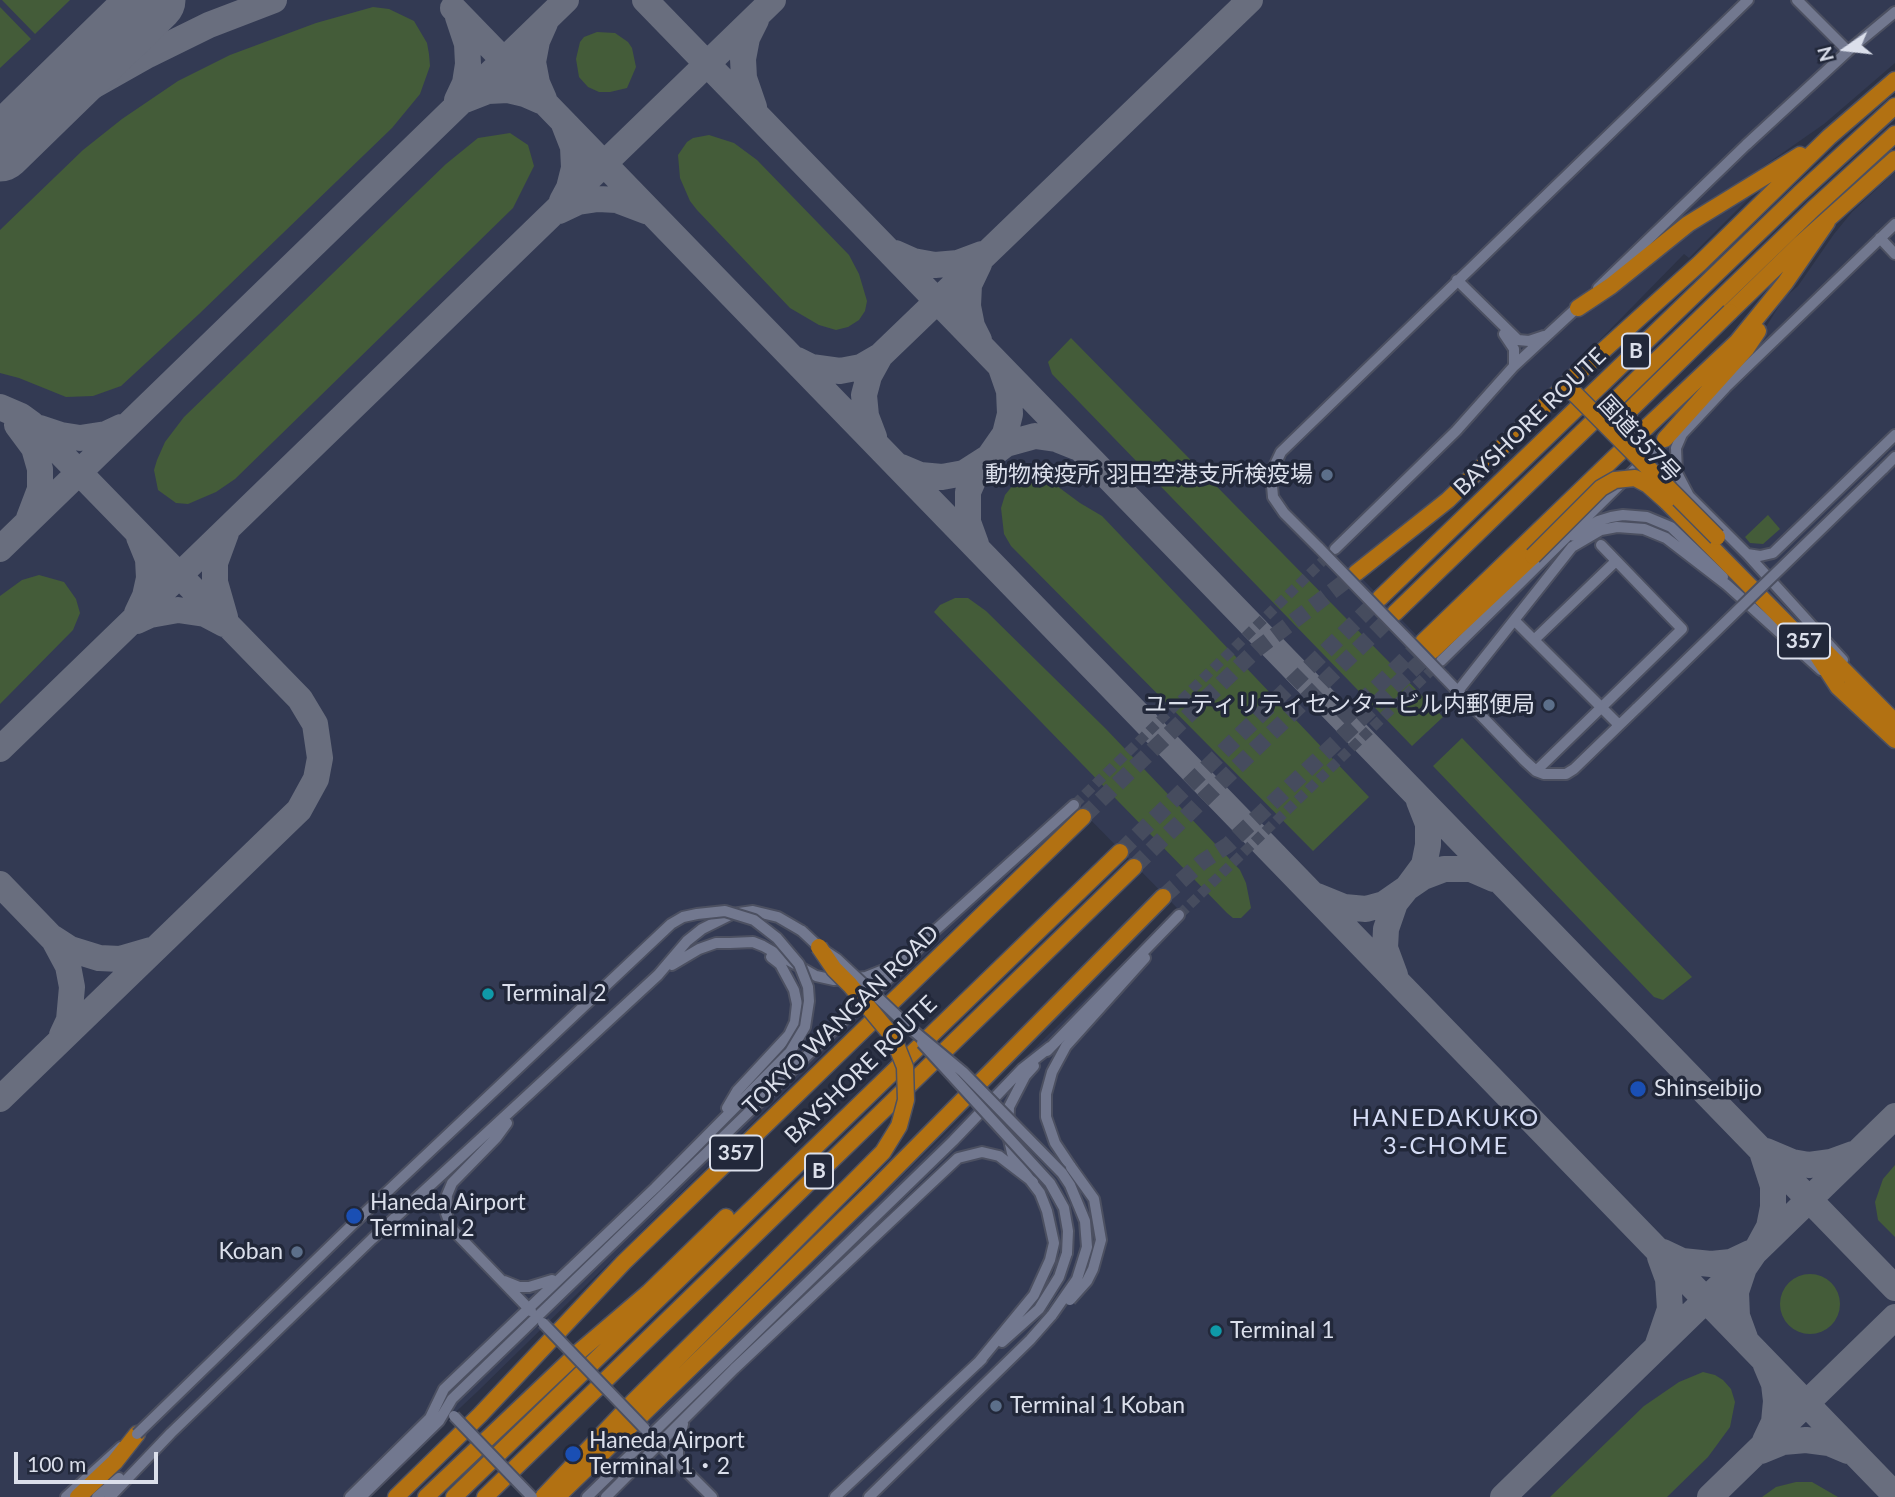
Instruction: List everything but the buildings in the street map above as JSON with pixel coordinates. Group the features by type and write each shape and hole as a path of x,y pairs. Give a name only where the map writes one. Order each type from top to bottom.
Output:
{"highway":[{"path":"1356,573 1448,500 1829,137 1895,80"},
{"name":"BAYSHORE ROUTE","path":"1380,598 1798,194 1895,106"},
{"name":"BAYSHORE ROUTE","path":"1395,613 1813,209 1895,134"},
{"path":"1578,308 1611,286 1688,224 1829,137"},
{"path":"1650,468 1624,434 1626,414 1799,245 1828,222 1895,159"},
{"path":"1432,652 1614,457 1737,342 1785,284 1828,222"},
{"path":"1665,439 1745,349 1776,303 1785,284"},
{"name":"国道357号","path":"1564,387 1574,393 1650,468 1816,653 1838,687 1895,740"},
{"name":"国道357号","path":"1564,387 1569,398 1651,482 1666,501 1712,540 1895,721"},
{"name":"357","path":"1432,652 1601,488 1615,480 1635,478 1648,485 1666,501"},
{"name":"TOKYO WANGAN ROAD","path":"396,1497 480,1415 624,1262 1078,811"},
{"name":"BAYSHORE ROUTE","path":"454,1497 1120,852"},
{"name":"BAYSHORE ROUTE","path":"485,1497 1134,867"},
{"path":"557,1497 872,1192 1163,897"},
{"path":"543,1497 633,1402 883,1152 899,1126 906,1100 905,1067 893,1037 818,947"},
{"path":"426,1497 580,1350 649,1292 769,1176 831,1132"},
{"path":"78,1497 115,1462 136,1434"},
{"path":"494,1497 506,1477"}],"street":[{"path":"1748,0 1287,446 1273,466 1270,481 1277,505 1536,771 1555,775 1566,774 1574,769 1895,457"},
{"path":"1797,0 1848,51"},
{"path":"1335,550 1456,431 1514,366 1578,308 1746,145 1848,51 1895,12"},
{"path":"1895,224 1726,387 1682,434 1676,448 1679,481 1689,496 1828,642 1895,721"},
{"path":"1880,238 1895,254"},
{"path":"1455,282 1518,340 1537,339 1549,334"},
{"path":"1455,282 1513,345 1514,366"},
{"path":"1559,546 1665,439 1726,387"},
{"path":"1747,554 1760,556 1773,553 1895,435"},
{"path":"1432,652 1559,546 1598,521 1623,514 1647,517 1671,527 1720,572 1727,585"},
{"path":"1458,691 1572,547 1601,530 1631,526 1659,533 1727,585 1838,687"},
{"path":"1536,771 1682,629 1601,545"},
{"path":"1534,640 1616,561"},
{"path":"1515,621 1619,725"},
{"path":"659,975 699,948 716,943 753,943 763,946 816,976 834,980 876,974 897,962 925,940 1078,811"},
{"path":"66,1497 136,1434 352,1225 671,924 683,917 725,911 754,920 777,938 799,964 808,987 805,1027 790,1052 655,1188 561,1276 536,1315 444,1389 430,1418 350,1497"},
{"path":"110,1497 164,1440 372,1239 659,975 687,941 715,921 732,914 753,912 778,916 802,931 963,1072 1062,1173 1076,1195 1086,1221 1085,1255 1074,1286 1052,1315 1020,1350 869,1497"},
{"path":"978,1363 1034,1295 1050,1260 1054,1243 1047,1211 1033,1182 1012,1153 1007,1121 1009,1107 1025,1076 1179,915"},
{"path":"1052,1315 1075,1296 1087,1281 1101,1240 1094,1199 1055,1143 1046,1117 1046,1094 1052,1072 1066,1046 1132,974 1170,925"},
{"path":"361,1497 439,1421 445,1407 536,1315 911,957 925,940"},
{"path":"720,1121 737,1091 781,1045 795,1022 797,1004 794,990 780,964 760,950 740,943"},
{"path":"835,1497 1039,1309 1059,1277 1067,1253 1068,1231 1064,1208 1050,1183 910,1028"},
{"path":"587,1497 648,1432 953,1142 1022,1069 1051,1047"},
{"path":"522,1102 496,1138 452,1183 446,1203 446,1213 452,1229 712,1497"},
{"path":"606,1497 734,1369 958,1158 982,1152 999,1156 1033,1182"},
{"path":"499,1278 519,1287 529,1287 539,1286 561,1276"},
{"path":"445,1407 533,1497"},
{"path":"684,1468 678,1456 678,1446 680,1429 686,1419"},
{"path":"97,1497 164,1440"}],"shaded area":[{"path":"0,0 1895,0 1895,63 1824,124 1761,168 1757,190 1689,258 1684,254 1542,399 1425,513 1353,569 1423,642 1590,509 1646,451 1731,372 1764,330 1784,298 1798,286 1852,212 1895,172 1895,1497 571,1497 1178,909 1079,808 850,1027 477,1392 365,1497 0,1497"}],"green space":[{"path":"2,0 70,0 35,34"},
{"path":"0,7 31,39 0,68"},
{"path":"373,7 389,9 414,21 427,43 429,54 430,66 420,94 392,128 121,386 93,396 66,397 0,373 0,230 83,150 122,119 178,81 230,55 316,23"},
{"path":"597,32 615,33 632,48 636,67 627,88 599,92 588,87 579,77 576,59 580,42 584,37"},
{"path":"510,133 528,145 534,166 513,208 235,479 216,492 188,504 176,503 158,490 154,470 157,460 165,442 184,417 446,164 478,138"},
{"path":"709,135 734,143 757,160 849,255 859,274 867,301 859,320 836,330 819,325 790,308 697,210 680,178 678,155 693,138"},
{"path":"1071,338 1443,717 1412,746 1052,374 1048,362"},
{"path":"1027,478 1053,483 1102,516 1369,797 1313,851 1011,546 1004,534 1001,508 1005,495 1013,485"},
{"path":"1768,515 1780,529 1763,544 1750,543 1745,537"},
{"path":"39,575 64,582 76,599 80,613 73,630 0,704 0,596 22,580"},
{"path":"955,598 968,598 986,611 1106,729 1240,870 1246,883 1251,908 1241,918 1233,918 1227,913 934,612 940,605"},
{"path":"1462,738 1692,977 1663,1000 1654,997 1433,766"},
{"path":"1895,1165 1895,1237 1878,1220 1875,1202 1883,1179"},
{"path":"1810,1274 1831,1283 1840,1304 1831,1325 1810,1334 1789,1325 1780,1304 1789,1283"},
{"path":"1703,1372 1715,1375 1731,1389 1735,1402 1730,1427 1708,1457 1667,1497 1550,1497 1644,1406 1679,1382"},
{"path":"1796,1482 1812,1482 1838,1497 1762,1497 1776,1487"}],"taxiway":[{"path":"0,152 86,90 148,55 209,25 274,0"},
{"path":"0,549 566,0"},
{"path":"645,0 1895,1288"},
{"path":"0,749 773,0"},
{"path":"874,437 866,416 864,395 869,376 880,356 1250,0"},
{"path":"453,8 1895,1495"},
{"path":"457,100 465,83 468,64 467,44 458,17"},
{"path":"754,107 744,78 743,59 747,38 756,20"},
{"path":"544,99 537,83 533,62 537,41 545,23"},
{"path":"465,100 488,91 508,90 541,101"},
{"path":"562,201 569,188 574,168 573,147 564,124"},
{"path":"559,211 578,202 598,199 617,200 646,211"},
{"path":"895,253 913,261 935,265 958,263 982,254"},
{"path":"979,264 969,285 968,306 972,326 979,340"},
{"path":"797,360 811,367 840,371 861,367 880,356"},
{"path":"901,467 920,475 942,477 964,473 989,457 1005,434 1010,414 1009,391 1001,368"},
{"path":"0,407 32,424 300,699 315,724 320,758 316,779 299,810 0,1099"},
{"path":"17,425 34,448 40,469 40,489 29,518"},
{"path":"40,428 80,438 106,434 121,427"},
{"path":"976,544 968,522 968,492 976,474 989,457 1006,444 1035,436 1056,439 1076,447"},
{"path":"225,617 215,582 215,563 226,533"},
{"path":"137,613 149,578 148,559 139,537"},
{"path":"137,621 150,615 178,610 205,614 224,624"},
{"path":"1317,896 1344,907 1366,909 1384,904 1407,888 1424,865 1428,845 1428,824 1419,801"},
{"path":"1395,975 1385,948 1386,929 1395,903 1407,888 1423,877 1444,869 1471,869 1494,879"},
{"path":"0,884 56,942"},
{"path":"53,938 70,949 99,958 120,959 151,950"},
{"path":"53,938 68,966 72,987 69,1020 62,1035"},
{"path":"1503,1497 1895,1116"},
{"path":"1766,1151 1792,1162 1809,1165 1831,1162 1853,1154"},
{"path":"1745,1338 1737,1316 1736,1292 1744,1268 1769,1227 1773,1207 1773,1186 1763,1155"},
{"path":"1663,1252 1682,1261 1711,1264 1731,1262 1750,1253"},
{"path":"1658,1344 1670,1309 1668,1279 1660,1257"},
{"path":"1710,1497 1895,1317"},
{"path":"1765,1441 1774,1422 1776,1401 1774,1384 1766,1365"},
{"path":"1761,1451 1783,1442 1806,1440 1829,1443 1848,1451"}],"runway":[{"path":"0,149 153,0"}],"tunnel":[{"path":"1074,805 1335,549"},
{"path":"1083,817 1256,650 1356,573"},
{"path":"1120,852 1380,598"},
{"path":"1134,867 1395,613"},
{"path":"1342,721 1423,642"},
{"path":"1163,897 1202,862 1228,845 1432,651"},
{"path":"1179,915 1439,663"}],"place":[{"name":"動物検疫所 羽田空港支所検疫場","path":"1327,475"},
{"name":"ユーティリティセンタービル内郵便局","path":"1549,705"},
{"name":"Terminal 2","path":"488,994"},
{"name":"Shinseibijo","path":"1638,1089"},
{"name":"Haneda Airport Terminal 2","path":"354,1216"},
{"name":"Koban","path":"297,1252"},
{"name":"Terminal 1","path":"1216,1331"},
{"name":"Terminal 1 Koban","path":"996,1406"},
{"name":"Haneda Airport Terminal 1・2","path":"573,1454"}],"district":[{"name":"HANEDAKUKO 3-CHOME","path":"1446,1132"}]}
